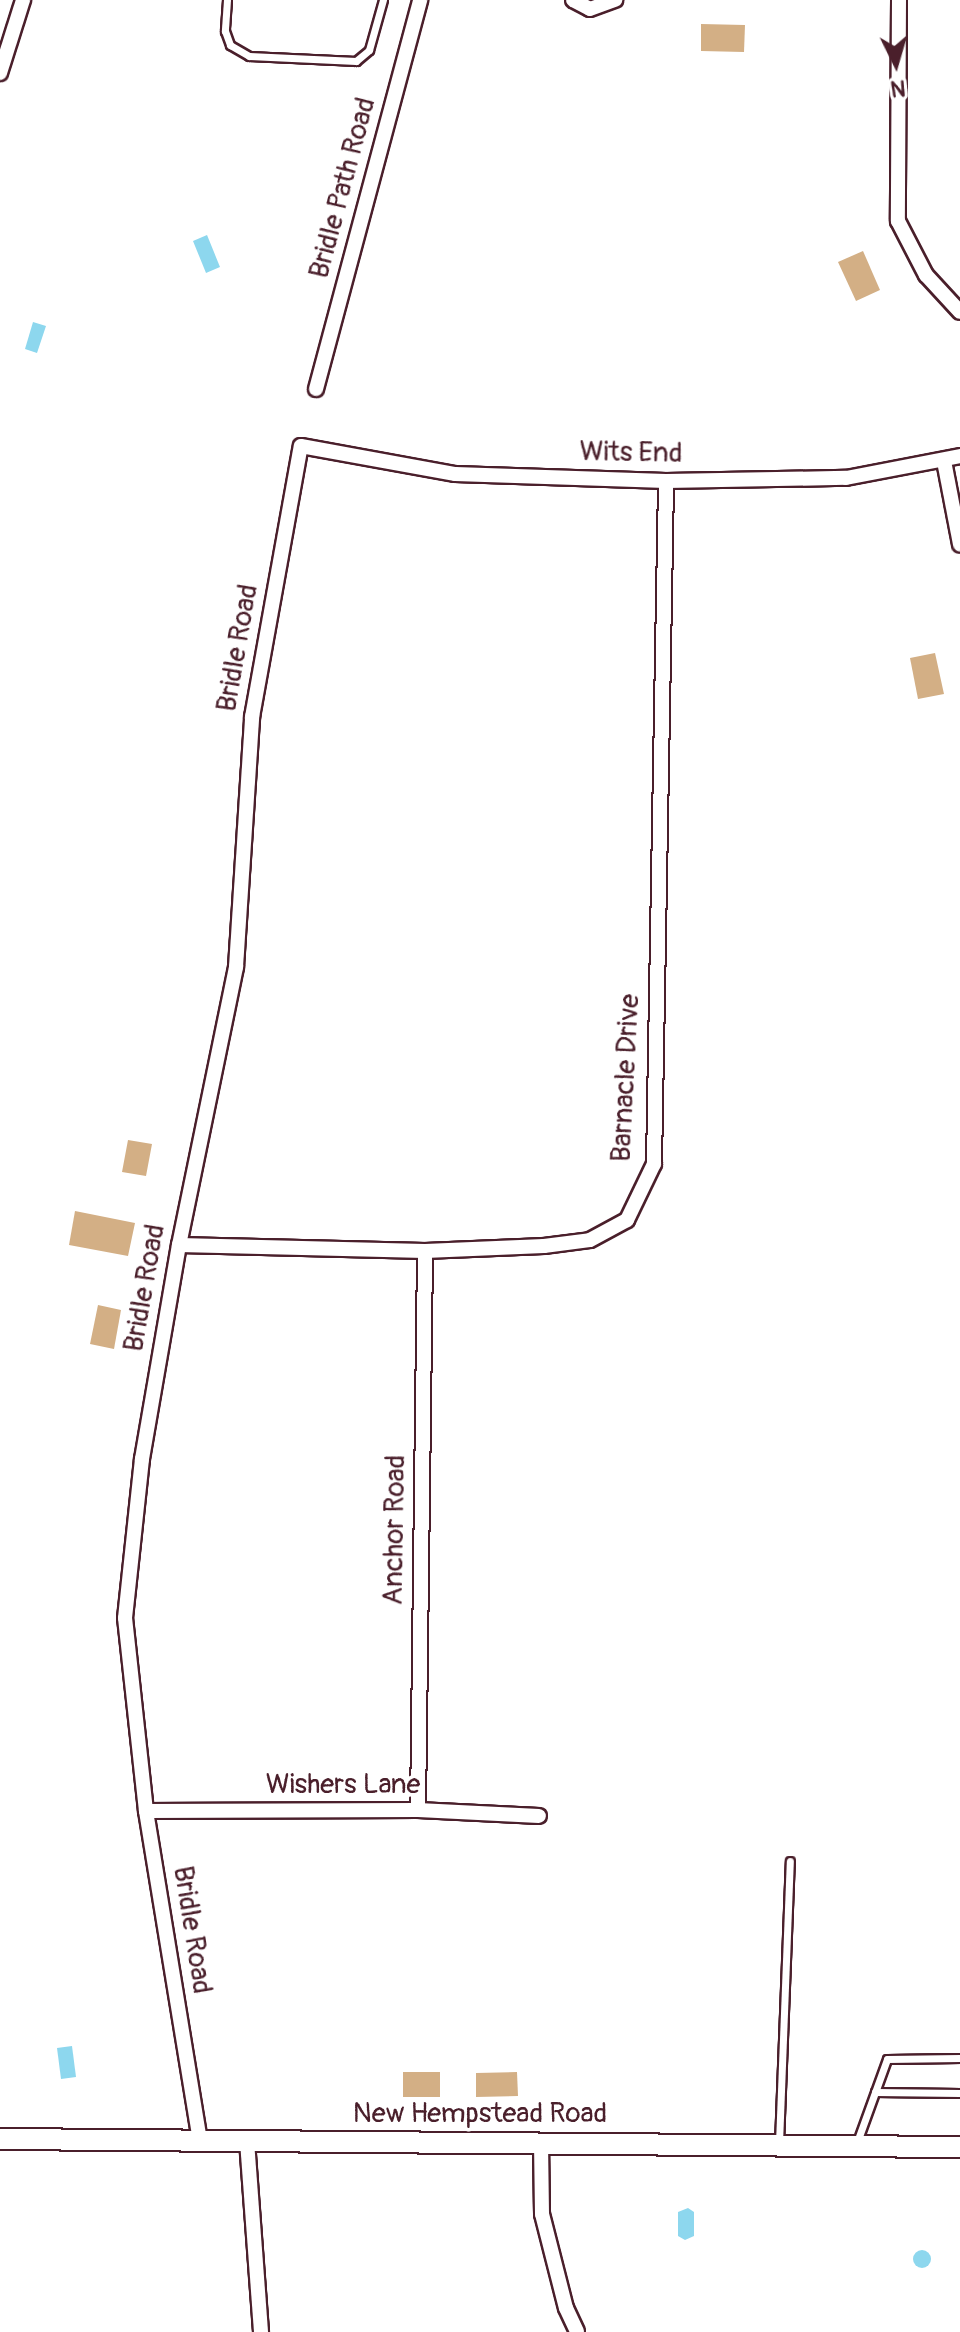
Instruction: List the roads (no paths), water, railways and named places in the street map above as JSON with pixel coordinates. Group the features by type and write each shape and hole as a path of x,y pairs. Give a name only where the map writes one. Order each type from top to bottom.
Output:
{"street":[{"path":"0,73 23,0"},
{"name":"Bridle Path Road","path":"316,389 420,0"},
{"path":"573,0 590,9 615,0"},
{"path":"899,0 898,221 926,275 960,312"},
{"name":"Wits End","path":"301,446 455,474 666,481 846,478 960,456"},
{"name":"Bridle Road","path":"200,2141 146,1811 125,1618 142,1459 179,1245 236,967 252,717 301,446"},
{"path":"944,461 960,544"},
{"name":"Barnacle Drive","path":"179,1245 425,1251 544,1246 590,1240 627,1220 654,1164 666,481"},
{"name":"Anchor Road","path":"418,1810 425,1251"},
{"name":"Wishers Lane","path":"146,1811 418,1810 539,1816"},
{"name":"New Hempstead Road","path":"0,2139 960,2147"},
{"path":"247,2141 261,2332"},
{"path":"541,2142 542,2214 558,2283 577,2332"}],"lane":[{"path":"227,0 225,31 230,45 249,56 356,61 369,50 383,0"},
{"path":"779,2145 790,1861"},
{"path":"855,2146 887,2059 960,2058"},
{"path":"875,2092 960,2093"}],"water":[{"path":"207,235 220,267 206,273 193,241"},
{"path":"33,322 46,326 37,353 25,349"},
{"path":"72,2046 76,2077 61,2079 57,2048"},
{"path":"688,2208 694,2212 694,2236 685,2240 678,2236 678,2212"},
{"path":"922,2250 931,2259 922,2268 913,2259"}]}
